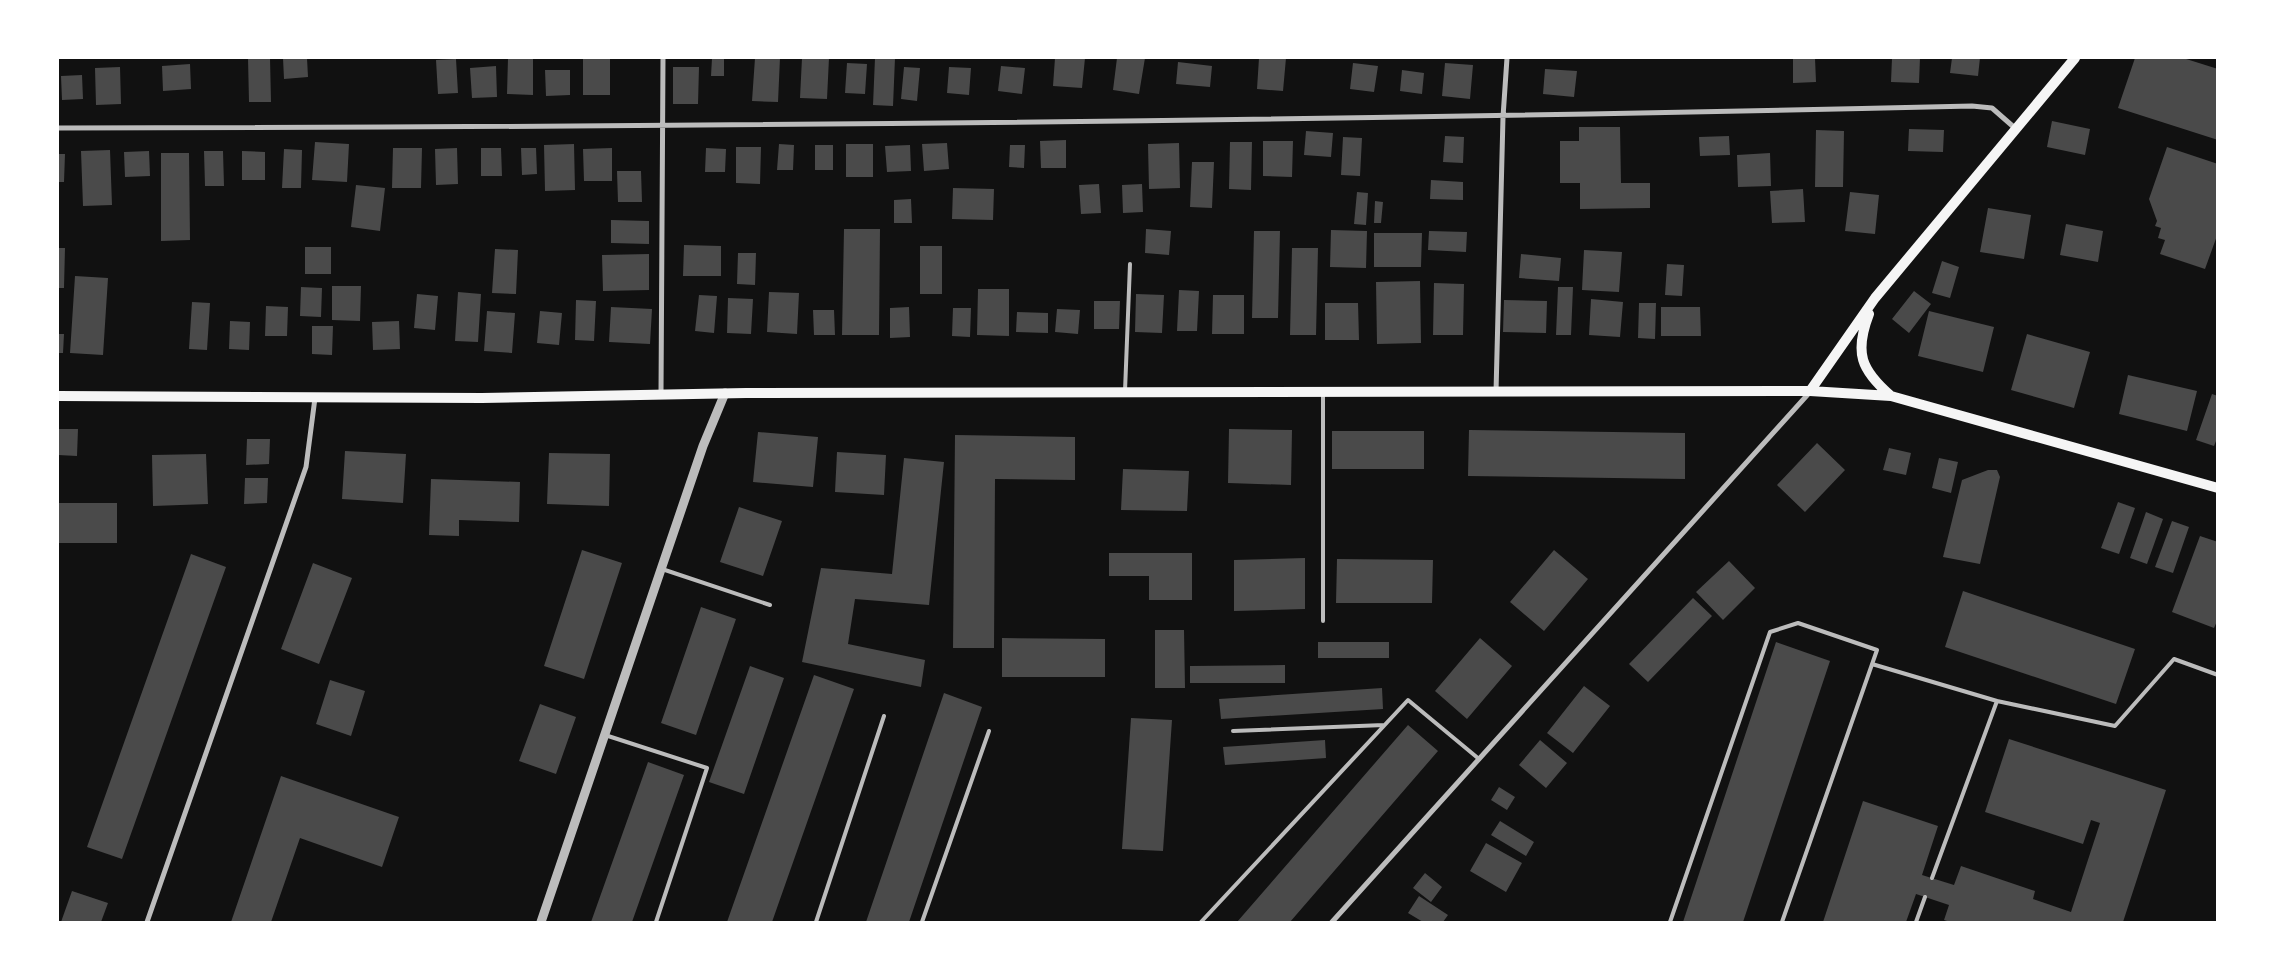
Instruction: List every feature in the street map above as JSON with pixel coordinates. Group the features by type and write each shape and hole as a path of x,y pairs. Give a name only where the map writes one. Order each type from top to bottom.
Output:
{"main road":[{"path":"1810,391 1875,298 2075,58"},
{"path":"1875,298 1863,329 1860,351 1872,380 1891,396"},
{"path":"58,396 315,398 725,393 1810,391 1891,396 2218,488"}],"street":[{"path":"661,394 663,58"},
{"path":"1496,392 1503,117 1507,58"},
{"path":"58,128 662,127 1503,117 1972,106 1992,108 2016,130"},
{"path":"1332,922 1810,391"},
{"path":"541,922 704,446 725,393"},
{"path":"148,922 306,467 315,398"}],"lane":[{"path":"1125,393 1130,264"},
{"path":"1323,393 1323,621"},
{"path":"662,569 770,605"},
{"path":"1670,922 1770,632 1798,623 1876,650 1782,922"},
{"path":"1872,664 1997,701 2114,726 2174,659 2218,675"},
{"path":"1202,922 1408,700 1479,759"},
{"path":"1932,878 1997,701"},
{"path":"816,922 884,716"},
{"path":"1233,731 1384,726"},
{"path":"922,922 989,731"},
{"path":"605,735 707,768 656,922"},
{"path":"1916,922 1925,897"}],"building":[{"path":"248,58 270,58 271,102 249,102"},
{"path":"283,58 307,58 308,77 284,79"},
{"path":"508,58 533,58 533,95 507,94"},
{"path":"583,58 610,58 610,95 583,95"},
{"path":"712,58 724,58 724,76 711,76"},
{"path":"755,58 780,58 778,102 752,101"},
{"path":"802,58 829,58 827,99 800,98"},
{"path":"875,58 895,58 893,106 873,105"},
{"path":"1055,58 1085,58 1082,88 1053,86"},
{"path":"1117,58 1145,58 1139,94 1113,90"},
{"path":"1259,58 1286,58 1283,91 1257,89"},
{"path":"1793,58 1815,58 1816,82 1793,83"},
{"path":"1892,58 1920,58 1919,83 1891,82"},
{"path":"1952,58 1980,58 1978,76 1950,73"},
{"path":"2135,58 2183,58 2218,69 2218,140 2118,108"},
{"path":"456,59 458,93 438,94 436,60"},
{"path":"1178,62 1212,66 1210,87 1176,84"},
{"path":"847,63 867,64 865,94 845,93"},
{"path":"1353,63 1378,66 1374,92 1350,89"},
{"path":"1445,63 1473,65 1470,99 1442,96"},
{"path":"190,64 191,89 163,91 162,66"},
{"path":"496,66 497,97 472,98 470,68"},
{"path":"1001,66 1025,68 1022,94 998,91"},
{"path":"120,67 121,104 96,105 95,68"},
{"path":"673,67 699,67 698,104 673,104"},
{"path":"904,67 920,68 917,101 901,99"},
{"path":"949,67 971,68 969,95 947,93"},
{"path":"1545,69 1577,71 1574,97 1543,94"},
{"path":"545,70 570,70 570,95 546,96"},
{"path":"1402,70 1424,73 1422,94 1400,91"},
{"path":"82,75 83,99 62,100 61,76"},
{"path":"2052,121 2090,129 2085,155 2047,147"},
{"path":"1579,127 1620,127 1621,183 1650,183 1650,208 1580,209 1580,183 1560,183 1560,141 1579,141"},
{"path":"1909,129 1944,130 1943,152 1908,151"},
{"path":"1816,130 1844,131 1843,187 1815,187"},
{"path":"1306,131 1333,133 1331,157 1304,155"},
{"path":"1445,136 1464,137 1463,163 1443,162"},
{"path":"1729,136 1730,155 1700,156 1699,137"},
{"path":"1343,137 1362,138 1360,176 1341,175"},
{"path":"1066,140 1066,168 1041,168 1040,141"},
{"path":"1263,141 1293,141 1292,177 1263,176"},
{"path":"315,142 349,144 347,182 312,180"},
{"path":"1230,142 1252,142 1251,190 1229,189"},
{"path":"947,143 949,169 924,171 922,144"},
{"path":"1179,143 1180,188 1149,189 1148,144"},
{"path":"574,144 575,190 545,191 544,145"},
{"path":"779,144 794,145 793,170 777,170"},
{"path":"846,144 873,144 873,177 846,177"},
{"path":"815,145 833,145 833,170 815,170"},
{"path":"910,145 911,171 887,172 885,146"},
{"path":"1010,145 1025,145 1024,168 1009,167"},
{"path":"736,147 761,147 760,184 736,183"},
{"path":"2167,147 2218,164 2218,233 2205,269 2160,254 2165,240 2158,238 2161,228 2155,226 2157,221 2149,199"},
{"path":"393,148 422,148 421,188 392,188"},
{"path":"457,148 458,184 436,185 435,149"},
{"path":"481,148 501,148 502,176 481,176"},
{"path":"521,148 536,148 537,174 522,175"},
{"path":"612,148 612,181 584,181 583,149"},
{"path":"706,148 726,149 725,172 705,172"},
{"path":"284,149 302,150 301,188 282,188"},
{"path":"110,150 112,205 83,206 81,151"},
{"path":"149,151 150,176 125,177 124,152"},
{"path":"204,151 223,151 224,186 205,186"},
{"path":"242,151 265,152 265,180 242,180"},
{"path":"161,153 189,153 190,240 161,241"},
{"path":"1770,153 1771,186 1738,187 1737,155"},
{"path":"58,154 65,154 64,182 58,182"},
{"path":"1192,162 1214,162 1212,208 1190,207"},
{"path":"617,171 641,171 642,202 618,202"},
{"path":"1431,180 1463,182 1463,200 1430,199"},
{"path":"1099,184 1101,213 1081,214 1079,185"},
{"path":"1142,184 1143,212 1123,213 1122,185"},
{"path":"356,185 385,188 380,231 351,227"},
{"path":"953,188 994,189 993,220 952,219"},
{"path":"1803,189 1805,222 1772,223 1770,191"},
{"path":"1357,192 1368,193 1366,225 1354,224"},
{"path":"1850,192 1879,195 1875,234 1845,231"},
{"path":"911,199 912,223 894,223 894,200"},
{"path":"1375,201 1383,202 1381,223 1374,223"},
{"path":"1988,208 2031,215 2024,259 1980,252"},
{"path":"611,220 649,221 649,244 611,243"},
{"path":"2066,224 2103,231 2098,262 2060,255"},
{"path":"844,229 880,229 879,335 842,335"},
{"path":"1146,229 1171,231 1169,255 1145,253"},
{"path":"1331,230 1367,231 1366,268 1330,267"},
{"path":"1254,231 1280,231 1278,318 1252,318"},
{"path":"1429,231 1467,232 1466,252 1428,250"},
{"path":"1374,233 1422,233 1421,267 1374,267"},
{"path":"684,245 721,246 721,276 683,276"},
{"path":"920,246 942,246 942,294 920,294"},
{"path":"305,247 331,247 331,274 305,274"},
{"path":"58,248 65,248 64,288 58,288"},
{"path":"1292,248 1318,248 1316,335 1290,335"},
{"path":"495,249 518,250 516,294 492,293"},
{"path":"1584,250 1622,252 1619,292 1582,290"},
{"path":"738,253 756,253 755,285 737,284"},
{"path":"649,254 649,290 603,291 602,255"},
{"path":"1521,254 1561,258 1559,281 1519,278"},
{"path":"1942,261 1959,267 1950,298 1932,293"},
{"path":"1667,264 1684,265 1682,296 1665,295"},
{"path":"75,276 108,278 103,355 70,353"},
{"path":"1420,281 1421,343 1377,344 1376,282"},
{"path":"1434,283 1464,284 1463,335 1433,335"},
{"path":"332,286 361,286 360,321 332,320"},
{"path":"301,287 322,288 321,317 300,316"},
{"path":"1558,287 1573,287 1571,335 1556,335"},
{"path":"978,289 1009,289 1009,336 977,335"},
{"path":"1179,290 1199,291 1197,331 1177,331"},
{"path":"1914,291 1931,304 1909,333 1892,319"},
{"path":"458,292 481,294 478,342 455,341"},
{"path":"769,292 799,293 797,334 767,332"},
{"path":"417,294 438,296 435,330 414,328"},
{"path":"1136,294 1164,295 1162,333 1135,332"},
{"path":"699,295 717,296 714,333 695,331"},
{"path":"1213,295 1244,295 1244,334 1212,334"},
{"path":"728,298 753,299 751,334 727,333"},
{"path":"1591,299 1623,302 1620,337 1589,335"},
{"path":"576,300 596,301 594,341 575,340"},
{"path":"1504,300 1547,301 1546,333 1503,332"},
{"path":"1094,301 1120,301 1119,329 1094,329"},
{"path":"192,302 210,303 207,350 189,349"},
{"path":"1325,303 1358,303 1359,340 1325,340"},
{"path":"1639,303 1656,303 1655,339 1638,338"},
{"path":"266,306 288,307 287,336 265,336"},
{"path":"611,307 652,309 650,344 609,342"},
{"path":"909,307 910,337 890,338 890,308"},
{"path":"1661,307 1700,307 1701,336 1661,336"},
{"path":"953,308 971,308 970,337 952,336"},
{"path":"1057,309 1080,310 1078,334 1055,332"},
{"path":"813,310 834,310 835,335 814,335"},
{"path":"487,311 515,313 512,353 484,351"},
{"path":"540,311 562,313 559,345 537,343"},
{"path":"1929,311 1994,327 1983,372 1918,356"},
{"path":"1017,312 1048,313 1048,333 1016,332"},
{"path":"230,321 250,322 249,350 229,349"},
{"path":"399,321 400,349 373,350 372,322"},
{"path":"312,326 333,326 332,355 312,354"},
{"path":"58,334 64,334 63,353 58,353"},
{"path":"2027,334 2090,352 2074,408 2011,390"},
{"path":"2128,375 2197,391 2187,431 2119,414"},
{"path":"2212,394 2218,396 2218,436 2214,446 2196,440"},
{"path":"58,429 78,429 77,456 58,455"},
{"path":"1229,429 1292,430 1291,485 1228,483"},
{"path":"1469,430 1685,433 1685,479 1468,476"},
{"path":"1332,431 1424,431 1424,469 1332,469"},
{"path":"758,432 818,437 813,487 753,482"},
{"path":"955,435 1075,437 1075,480 995,479 994,648 953,648"},
{"path":"247,439 270,439 269,464 246,465"},
{"path":"1817,443 1845,470 1805,512 1777,485"},
{"path":"1889,448 1911,453 1906,475 1883,470"},
{"path":"345,451 406,454 403,503 342,499"},
{"path":"837,452 886,455 884,495 835,492"},
{"path":"549,453 610,454 609,506 547,504"},
{"path":"206,454 208,504 153,506 152,455"},
{"path":"904,458 944,462 929,605 855,599 848,644 925,660 921,687 802,662 821,568 892,574"},
{"path":"1939,458 1958,462 1951,493 1932,488"},
{"path":"1123,469 1189,471 1187,511 1121,510"},
{"path":"1988,470 1997,470 2000,477 1980,564 1943,557 1962,480"},
{"path":"245,478 268,478 267,503 244,504"},
{"path":"431,479 520,482 519,522 459,520 459,536 429,535"},
{"path":"2118,502 2135,508 2119,554 2101,548"},
{"path":"58,503 117,503 117,543 58,543"},
{"path":"739,507 782,521 763,576 720,562"},
{"path":"2146,512 2163,519 2147,564 2130,558"},
{"path":"2172,521 2189,527 2173,573 2155,567"},
{"path":"2200,536 2218,542 2218,619 2214,628 2172,612"},
{"path":"582,550 622,563 584,679 544,666"},
{"path":"1554,550 1588,579 1544,631 1510,602"},
{"path":"1109,553 1192,553 1192,600 1149,600 1149,576 1109,576"},
{"path":"191,554 226,567 122,859 87,847"},
{"path":"1305,558 1305,609 1234,611 1234,560"},
{"path":"1337,559 1433,560 1432,603 1336,603"},
{"path":"1729,561 1755,588 1723,620 1696,592"},
{"path":"313,563 352,578 319,664 281,649"},
{"path":"1963,591 2135,649 2116,704 1945,647"},
{"path":"1693,598 1712,616 1648,682 1629,664"},
{"path":"701,607 736,619 696,735 661,723"},
{"path":"1155,630 1184,630 1185,688 1155,688"},
{"path":"1002,638 1105,639 1105,677 1002,677"},
{"path":"1480,638 1512,666 1467,719 1435,691"},
{"path":"1318,642 1389,642 1389,658 1318,658"},
{"path":"1776,642 1830,661 1743,922 1683,922"},
{"path":"1285,665 1285,683 1190,683 1190,666"},
{"path":"750,666 784,678 744,794 709,782"},
{"path":"814,675 854,689 772,922 727,922"},
{"path":"330,680 365,691 351,736 316,724"},
{"path":"1584,686 1610,706 1573,753 1547,733"},
{"path":"1382,688 1383,709 1221,719 1219,699"},
{"path":"944,693 982,707 909,922 866,922"},
{"path":"540,704 576,717 556,774 519,761"},
{"path":"1131,718 1172,720 1163,851 1122,849"},
{"path":"1408,725 1438,751 1290,922 1237,922"},
{"path":"2009,739 2166,790 2123,922 1950,922 1944,920 1949,905 1916,894 1906,922 1823,922 1863,801 1938,826 1922,875 1954,885 1961,866 2035,891 2033,899 2071,912 2100,823 2091,820 2083,844 1985,812"},
{"path":"1325,740 1326,758 1225,765 1223,747"},
{"path":"1540,740 1567,763 1546,788 1519,765"},
{"path":"648,762 684,775 632,922 591,922"},
{"path":"281,776 399,817 382,867 300,838 271,922 231,922"},
{"path":"1499,787 1515,797 1507,810 1491,800"},
{"path":"1500,821 1534,842 1526,856 1491,835"},
{"path":"1486,843 1522,863 1506,892 1470,871"},
{"path":"1425,873 1442,887 1431,902 1413,888"},
{"path":"72,891 108,903 101,922 61,922"},
{"path":"1419,896 1448,915 1443,922 1423,922 1408,913"}]}
